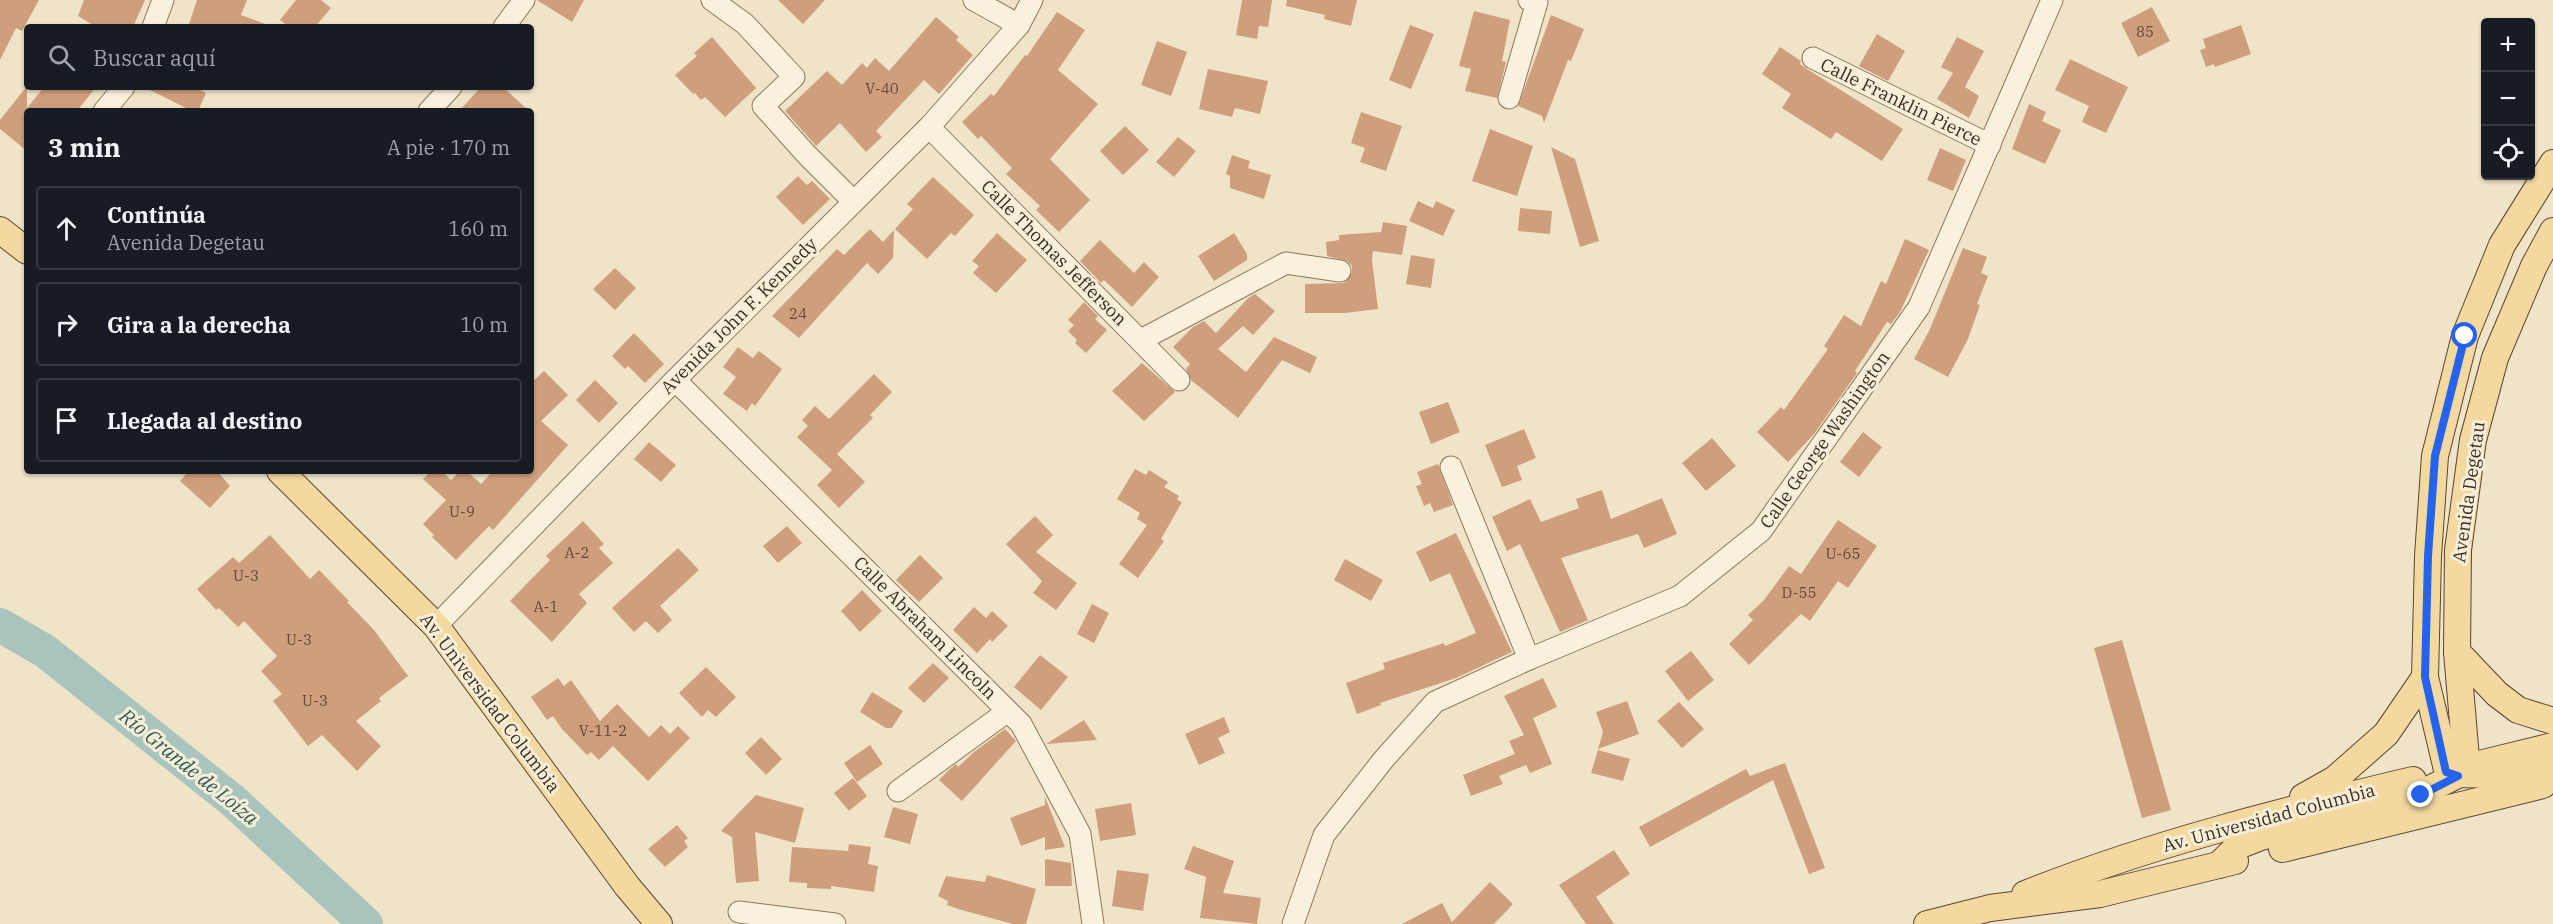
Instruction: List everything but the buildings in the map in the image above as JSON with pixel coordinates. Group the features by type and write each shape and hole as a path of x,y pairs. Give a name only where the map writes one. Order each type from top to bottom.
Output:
{"main road":[{"name":"Avenida Degetau","path":"2457,771 2425,677 2428,556 2435,456 2465,336 2498,255 2553,163"},
{"path":"0,230 24,249"},
{"name":"Avenida Degetau","path":"2457,771 2458,550 2472,440 2495,358 2534,266 2553,231"},
{"name":"Av. Universidad Columbia","path":"283,474 436,626 627,886 659,924"},
{"path":"2457,652 2497,694 2518,710 2553,721"},
{"path":"2278,812 2336,779 2386,734 2425,677"},
{"name":"Av. Universidad Columbia","path":"1990,908 2093,867 2278,812 2457,771 2553,746"},
{"path":"2219,865 2238,846 2261,837 2414,797 2457,771 2516,775 2553,766"},
{"name":"Av. Universidad Columbia","path":"1927,924 1990,908 2100,894 2553,782"}],"street":[{"path":"154,24 163,0"},
{"path":"506,24 524,0"},
{"path":"712,0 746,24 794,77 763,106 853,201"},
{"path":"974,0 1019,25"},
{"name":"Avenida John F. Kennedy","path":"436,626 675,380 929,127 1019,25 1032,0"},
{"path":"1509,98 1537,2 1529,0"},
{"name":"Calle George Washington","path":"1293,924 1324,835 1384,759 1435,702 1529,659 1680,596 1761,531 1919,307 2052,0"},
{"name":"Calle Franklin Pierce","path":"1813,58 1990,145"},
{"path":"106,108 122,90"},
{"path":"432,108 448,90"},
{"name":"Calle Thomas Jefferson","path":"929,127 1179,380"},
{"path":"1141,340 1286,263 1340,271"},
{"name":"Calle Abraham Lincoln","path":"675,380 1021,724 1080,834 1093,924"},
{"path":"1452,467 1529,659"},
{"path":"898,791 1008,711"},
{"path":"739,912 835,924"}],"waterway":[{"name":"Río Grande de Loíza","path":"0,625 45,651 232,800 366,924"}],"route":[{"path":"2421,795 2458,776 2446,772 2425,677 2428,556 2435,456 2465,336"}]}
